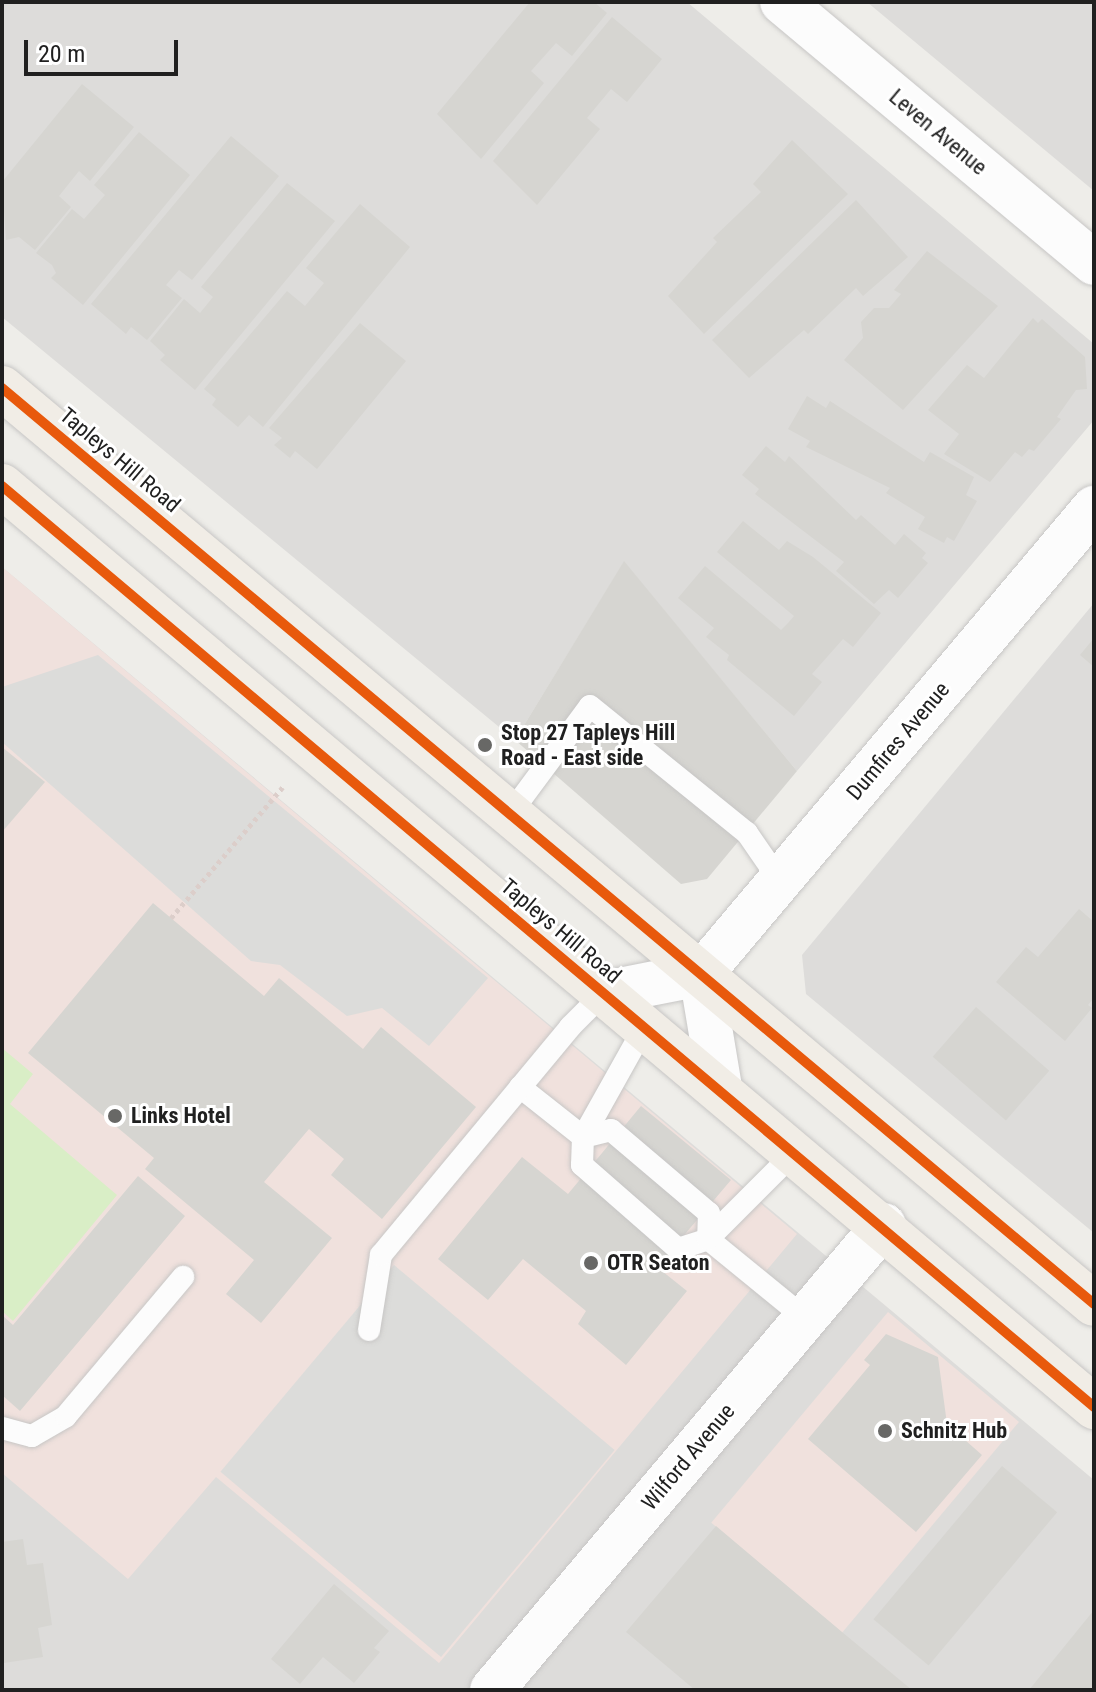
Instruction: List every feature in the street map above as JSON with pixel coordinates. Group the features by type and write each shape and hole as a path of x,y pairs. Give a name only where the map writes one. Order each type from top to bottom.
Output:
{"main road":[{"name":"Tapleys Hill Road","path":"2,388 1094,1304"},
{"name":"Tapleys Hill Road","path":"2,486 884,1225 1094,1407"}],"street":[{"name":"Leven Avenue","path":"782,2 1094,263"},
{"name":"Dumfires Avenue","path":"701,974 1094,508"},
{"path":"604,993 701,974 720,1088"},
{"name":"Wilford Avenue","path":"492,1690 884,1225"}],"lane":[{"path":"510,814 590,706 747,833 780,881"},
{"path":"369,1330 381,1255 520,1087 604,993"},
{"path":"645,1026 583,1137 582,1165 678,1249 708,1239 796,1151"},
{"path":"520,1087 583,1137"},
{"path":"583,1137 611,1130 709,1213 708,1239"},
{"path":"708,1239 806,1319"},
{"path":"2,1428 32,1436 66,1416 183,1277"}],"path":[{"path":"171,918 284,787"}],"shaded area":[{"path":"2,2 687,2 1094,344 1094,420 797,771 624,562 515,740 2,317"},
{"path":"867,2 1094,2 1094,191"},
{"path":"2,567 1094,1480 1094,1690 2,1690"},
{"path":"2,567 797,1234 439,1663 216,1477 128,1579 2,1473"},
{"path":"1094,603 1094,1233 806,994 802,955"},
{"path":"98,655 488,978 429,1046 382,1008 347,1016 280,965 251,961 2,742 2,687"},
{"path":"394,1265 615,1450 441,1657 220,1472"},
{"path":"888,1312 1019,1422 842,1633 711,1523"}],"green space":[{"path":"2,1048 33,1074 10,1104 117,1195 13,1321 2,1311"}],"building":[{"path":"530,2 594,2 607,13 572,56 556,43 531,71 544,83 481,159 437,114"},
{"path":"612,17 662,59 627,102 611,89 587,118 600,129 537,205 493,161"},
{"path":"82,84 134,127 90,181 79,171 59,196 71,207 35,250 19,237 6,240 2,182"},
{"path":"139,132 190,175 83,305 51,278 56,273 52,265 36,253 72,209 84,219 105,195 94,185"},
{"path":"231,136 279,176 192,280 179,270 166,285 182,298 147,340 131,327 126,334 91,304"},
{"path":"792,140 848,194 704,334 668,296 717,242 713,238 761,192 753,184"},
{"path":"287,183 335,221 195,390 160,360 165,355 150,341 184,299 200,313 213,297 201,287"},
{"path":"856,200 908,257 863,296 856,288 808,334 804,330 749,378 712,340"},
{"path":"360,204 410,247 263,427 249,415 238,427 212,405 216,399 204,389 287,291 305,306 324,283 306,268"},
{"path":"927,251 998,306 903,410 844,360 863,338 861,322 874,308 889,308 901,294 894,290"},
{"path":"1033,318 1038,323 1042,319 1085,357 1087,389 1076,390 1057,417 1061,419 1034,451 1029,449 1022,457 1015,452 990,482 944,454 959,434 928,410 967,365 984,378"},
{"path":"360,323 406,361 317,469 295,451 290,458 274,445 282,438 269,428"},
{"path":"807,396 826,408 830,401 924,462 930,452 974,477 966,495 977,501 954,541 947,537 944,543 918,529 925,517 886,493 890,488 806,447 810,441 788,429"},
{"path":"766,446 785,462 789,456 856,520 861,515 895,545 904,534 926,553 922,558 928,563 898,598 889,590 874,604 836,571 844,562 755,494 759,489 742,475"},
{"path":"743,521 779,550 787,541 813,557 881,613 853,647 843,639 812,674 822,682 794,716 727,660 729,655 706,637 714,628 678,598 705,566 781,630 794,616 717,552"},
{"path":"624,561 797,771 707,879 681,884 515,740"},
{"path":"1094,638 1094,667 1080,655"},
{"path":"2,747 45,782 2,832"},
{"path":"153,903 264,996 279,978 363,1049 381,1027 476,1107 382,1219 331,1175 344,1159 309,1129 264,1182 332,1238 261,1323 226,1294 254,1260 145,1169 154,1158 28,1053"},
{"path":"1079,909 1094,922 1094,998 1088,1005 1092,1008 1065,1041 996,982 1026,947 1038,957"},
{"path":"976,1007 1049,1071 1006,1120 933,1057"},
{"name":"OTR Seaton","path":"641,1106 731,1180 657,1267 687,1291 626,1365 578,1324 586,1311 523,1259 488,1300 438,1259 522,1157 568,1194"},
{"path":"138,1176 185,1216 20,1411 2,1395 2,1315 13,1325"},
{"name":"Schnitz Hub","path":"886,1334 938,1357 947,1424 982,1455 916,1532 808,1439 870,1365 864,1360"},
{"path":"1002,1466 1057,1512 929,1665 873,1619"},
{"path":"716,1526 912,1690 695,1690 626,1632"},
{"path":"23,1539 27,1565 43,1563 52,1625 38,1628 43,1657 4,1663 2,1670 2,1542"},
{"path":"334,1584 389,1631 374,1648 380,1652 354,1683 323,1657 300,1684 271,1659"},
{"path":"1094,1610 1094,1690 1029,1690"}],"cycle path":[{"path":"2,388 1094,1304"},
{"path":"2,486 1094,1407"}],"place":[{"name":"Stop 27 Tapleys Hill Road - East side","path":"485,745"},
{"name":"Links Hotel","path":"115,1116"},
{"name":"OTR Seaton","path":"591,1263"},
{"name":"Schnitz Hub","path":"885,1431"}]}
